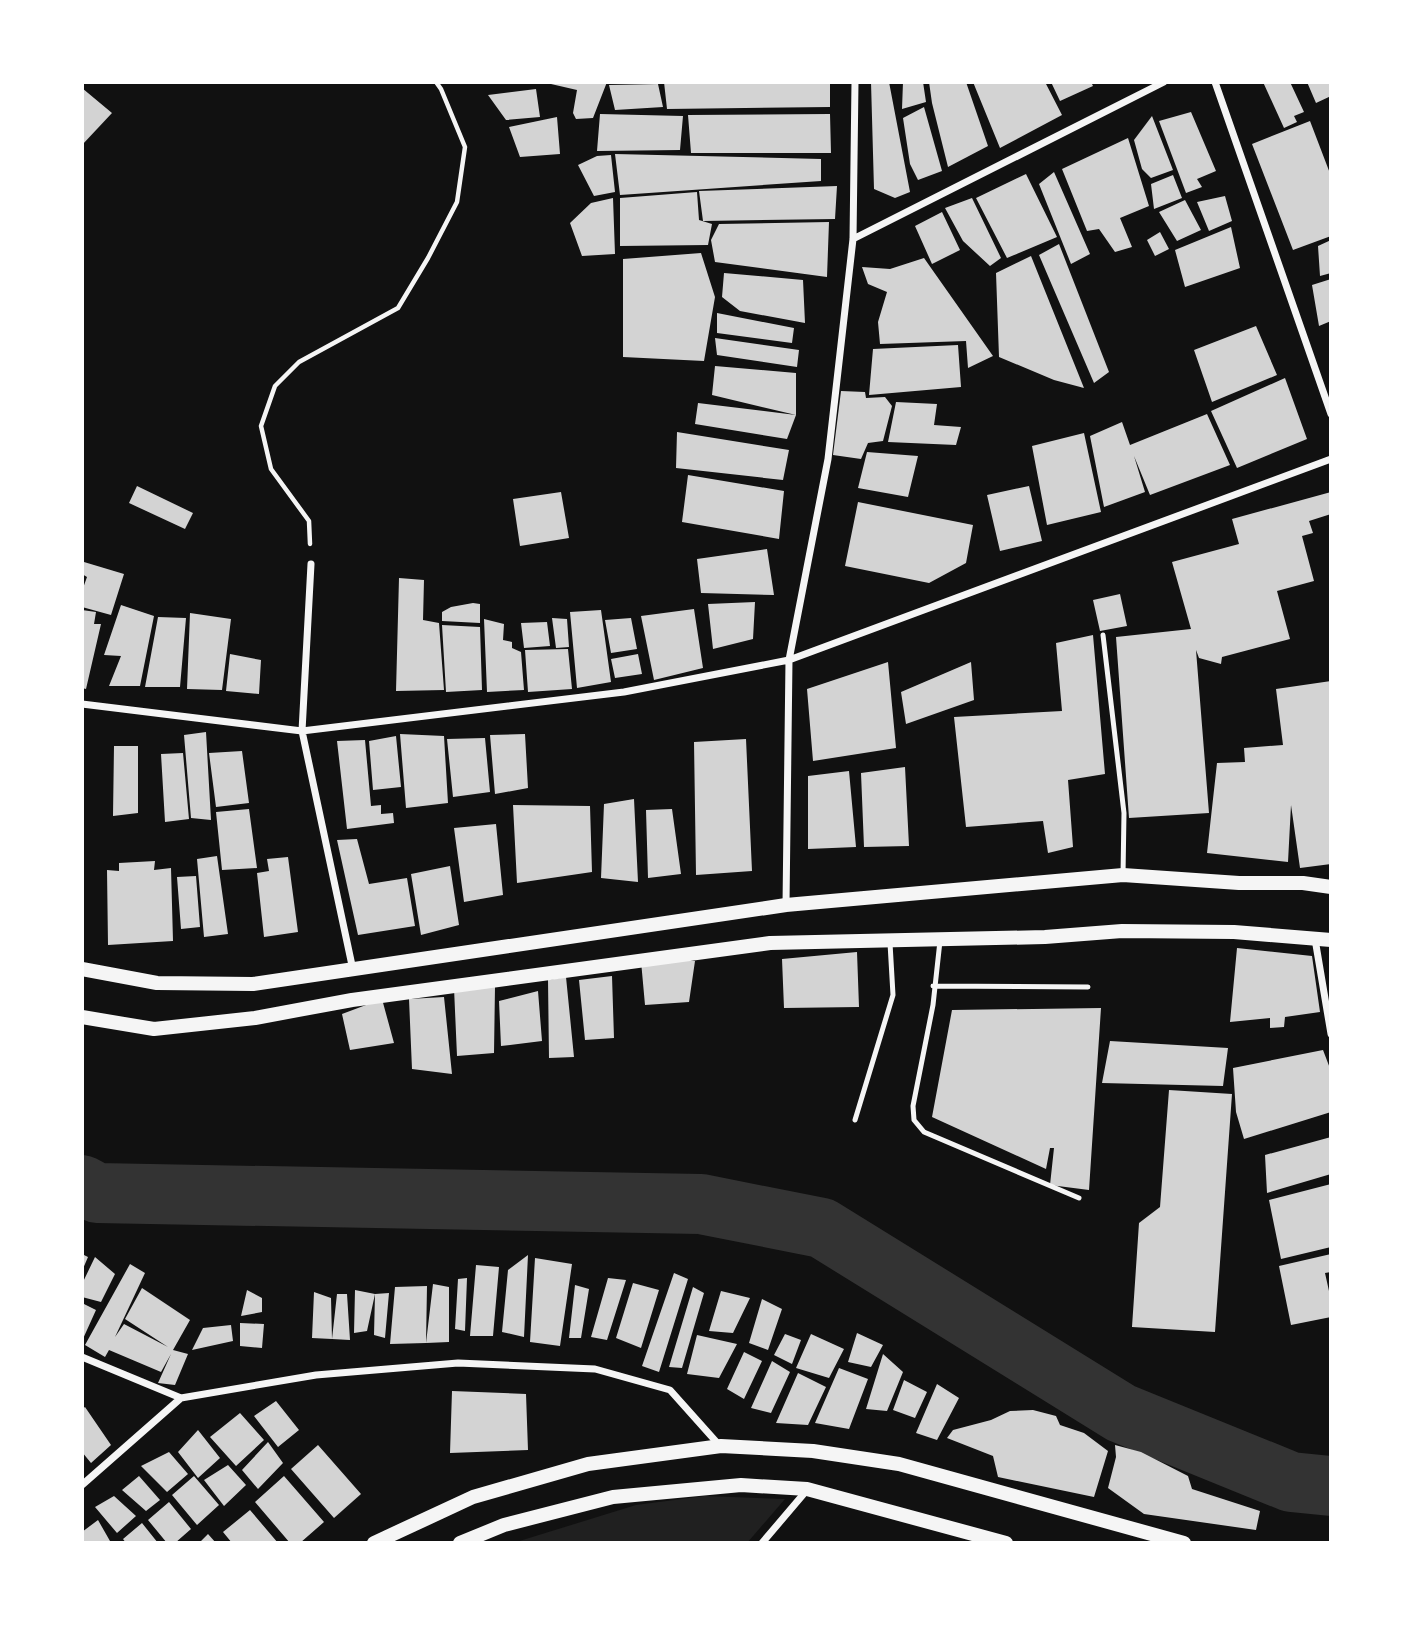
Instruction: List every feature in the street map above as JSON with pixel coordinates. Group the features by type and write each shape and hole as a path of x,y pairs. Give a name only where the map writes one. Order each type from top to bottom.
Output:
{"main road":[{"path":"82,969 157,983 253,984 786,905 1123,875 1239,883 1303,883 1331,887"},
{"path":"82,1017 154,1029 255,1018 352,1000 770,943 1045,937 1136,931 1234,932 1331,940"},
{"path":"382,1541 473,1497 588,1464 721,1446 813,1451 899,1464 1184,1543"},
{"path":"460,1543 503,1525 613,1497 741,1485 807,1489 1006,1543"}],"street":[{"path":"786,905 789,660 828,459 853,239 855,82"},
{"path":"853,239 1164,82"},
{"path":"1215,82 1331,414"},
{"path":"82,704 302,731 624,692 789,660 1331,459"},
{"path":"311,564 302,731 353,970"},
{"path":"1315,938 1331,1034"},
{"path":"82,1357 181,1398"},
{"path":"82,1485 181,1398 316,1375 458,1363 595,1369 670,1390 721,1446"},
{"path":"762,1543 807,1489"}],"lane":[{"path":"1103,635 1125,813 1123,875"},
{"path":"940,938 933,1005 913,1106 914,1119 924,1132 1079,1198"},
{"path":"855,1120 893,995 889,940"},
{"path":"933,986 1088,987"}],"path":[{"path":"311,564 309,521 271,469 261,426 275,386 299,362 398,308 457,202 466,147 436,82"}],"shaded area":[{"path":"705,1496 785,1499 747,1543 513,1543 636,1505"}],"building":[{"path":"607,82 593,118 576,119 573,113 577,90 551,84"},
{"path":"664,82 830,83 830,107 667,109"},
{"path":"871,82 889,82 910,192 895,198 874,189"},
{"path":"903,82 923,82 926,102 902,109"},
{"path":"929,82 966,82 988,146 948,167 932,103"},
{"path":"973,82 1045,82 1062,115 1000,148"},
{"path":"1051,82 1091,82 1093,86 1060,101"},
{"path":"1263,82 1290,82 1304,112 1294,116 1297,122 1284,128"},
{"path":"1307,82 1331,82 1331,96 1316,103"},
{"path":"658,84 663,107 615,110 609,85"},
{"path":"82,88 112,113 82,145"},
{"path":"536,89 540,117 506,120 488,95"},
{"path":"924,107 942,171 918,180 910,164 903,118"},
{"path":"1191,112 1216,171 1197,179 1202,187 1186,193 1159,121"},
{"path":"600,114 683,116 680,150 597,151"},
{"path":"830,114 831,153 691,153 688,115"},
{"path":"1152,116 1173,170 1151,178 1142,169 1134,140"},
{"path":"557,117 560,154 520,157 509,127"},
{"path":"1310,121 1331,176 1331,236 1293,250 1252,144"},
{"path":"1128,138 1149,206 1120,218 1132,247 1115,252 1099,229 1087,231 1062,169"},
{"path":"615,154 821,159 821,181 620,195"},
{"path":"611,155 615,192 594,196 578,165 597,156"},
{"path":"1054,172 1090,254 1071,264 1039,184"},
{"path":"1026,174 1057,237 1007,258 976,198"},
{"path":"1173,175 1182,198 1154,209 1151,184"},
{"path":"837,186 835,219 703,221 699,191"},
{"path":"697,192 699,220 712,224 708,245 620,246 620,198"},
{"path":"1225,196 1232,221 1209,231 1197,202"},
{"path":"613,198 615,254 582,256 570,223 591,203"},
{"path":"972,198 1001,258 990,266 963,241 945,208"},
{"path":"1185,200 1201,230 1177,241 1159,212"},
{"path":"942,212 960,250 932,264 915,226"},
{"path":"829,222 827,277 715,262 711,240 719,224"},
{"path":"1231,227 1240,268 1185,287 1175,250"},
{"path":"1160,232 1169,249 1155,256 1147,240"},
{"path":"1331,240 1331,273 1320,276 1318,246"},
{"path":"1059,244 1109,372 1094,383 1039,255"},
{"path":"701,253 715,297 704,361 623,357 623,259"},
{"path":"1031,256 1084,388 1054,380 999,357 996,273"},
{"path":"924,258 993,356 968,368 966,341 880,344 878,322 887,292 868,284 862,267 890,269"},
{"path":"724,273 803,280 805,323 740,311 722,297"},
{"path":"1331,279 1331,321 1319,326 1312,285"},
{"path":"717,313 794,328 792,343 717,333"},
{"path":"1256,326 1277,375 1212,402 1194,350"},
{"path":"715,338 799,350 797,367 717,355"},
{"path":"958,345 961,387 869,395 873,349"},
{"path":"715,366 796,373 796,415 712,395"},
{"path":"1285,378 1307,439 1237,468 1211,411"},
{"path":"841,391 865,392 866,398 885,397 892,406 883,441 868,443 861,459 833,455"},
{"path":"896,402 937,404 934,425 961,427 956,445 888,442"},
{"path":"698,403 796,415 787,439 695,424"},
{"path":"1207,414 1230,465 1150,495 1134,456 1145,492 1104,507 1090,436 1122,422 1130,445"},
{"path":"677,432 789,450 783,480 676,468"},
{"path":"1084,433 1101,512 1047,525 1032,446"},
{"path":"867,452 918,456 908,497 858,488"},
{"path":"688,475 784,491 779,539 682,522"},
{"path":"137,486 193,513 185,529 129,503"},
{"path":"1029,486 1042,541 1000,551 987,495"},
{"path":"561,492 569,538 520,546 513,499"},
{"path":"1331,492 1331,514 1309,521 1313,533 1302,536 1314,581 1277,591 1290,639 1222,657 1221,664 1199,658 1196,650 1209,813 1129,818 1116,637 1191,629 1172,562 1239,544 1232,519"},
{"path":"858,502 973,525 966,563 929,583 845,566"},
{"path":"767,549 774,595 701,593 697,559"},
{"path":"84,562 124,574 111,615 82,607 82,591 87,577 82,574"},
{"path":"399,578 424,580 423,620 439,623 444,690 396,691"},
{"path":"1120,594 1127,626 1100,631 1093,600"},
{"path":"755,602 753,639 713,649 708,604"},
{"path":"480,604 480,623 442,621 442,612 451,607"},
{"path":"121,605 154,616 140,686 109,686 121,656 104,655"},
{"path":"694,609 703,668 654,680 641,616"},
{"path":"82,610 96,612 94,624 101,624 86,689 82,688"},
{"path":"601,610 611,682 577,688 570,612"},
{"path":"190,613 231,619 222,690 187,689"},
{"path":"158,617 186,618 180,687 145,687"},
{"path":"552,618 567,619 569,647 556,648"},
{"path":"631,618 637,649 611,653 605,620"},
{"path":"484,619 504,624 503,640 512,642 512,648 521,652 524,690 487,692"},
{"path":"547,622 550,646 524,648 521,623"},
{"path":"442,625 480,627 482,690 446,692"},
{"path":"1093,635 1105,774 1068,780 1073,847 1048,853 1043,821 966,827 954,717 1062,711 1056,643"},
{"path":"568,649 572,689 528,692 525,650"},
{"path":"230,654 261,660 259,694 226,691"},
{"path":"638,654 642,674 615,678 611,659"},
{"path":"888,662 896,748 813,761 807,689"},
{"path":"971,662 974,700 906,724 901,692"},
{"path":"1331,681 1331,864 1300,868 1291,805 1288,862 1207,853 1217,763 1245,762 1244,748 1283,745 1276,689"},
{"path":"206,732 211,820 191,818 184,735"},
{"path":"400,734 444,736 448,803 406,808"},
{"path":"525,734 528,788 495,794 490,735"},
{"path":"396,736 401,787 373,790 369,741"},
{"path":"485,738 490,792 453,797 447,739"},
{"path":"746,739 752,871 696,875 694,742"},
{"path":"365,740 371,806 381,805 381,814 393,813 394,823 347,829 337,741"},
{"path":"114,746 138,746 138,813 113,816"},
{"path":"242,751 249,803 216,807 209,753"},
{"path":"183,753 189,819 165,822 161,754"},
{"path":"905,767 909,846 864,847 861,773"},
{"path":"849,771 856,847 808,849 808,776"},
{"path":"634,799 638,882 601,878 604,804"},
{"path":"513,805 590,806 592,872 517,883"},
{"path":"249,809 257,868 222,870 216,812"},
{"path":"672,809 681,874 648,878 646,810"},
{"path":"496,824 503,895 464,902 454,828"},
{"path":"357,839 369,884 407,878 415,926 358,935 337,840"},
{"path":"217,856 228,934 204,937 197,859"},
{"path":"288,857 298,932 264,937 257,873 269,871 267,859"},
{"path":"155,861 154,870 171,868 173,941 108,945 107,870 119,871 119,863"},
{"path":"450,866 459,925 421,935 411,874"},
{"path":"196,876 200,927 181,929 177,877"},
{"path":"1237,948 1312,956 1320,1012 1285,1017 1284,1027 1270,1028 1270,1018 1230,1022"},
{"path":"857,952 859,1007 784,1008 782,959"},
{"path":"641,961 695,961 689,1002 645,1005"},
{"path":"612,976 614,1038 585,1040 579,980"},
{"path":"566,977 574,1057 549,1058 548,980"},
{"path":"495,987 494,1053 457,1056 454,988"},
{"path":"538,991 542,1041 501,1046 499,1001"},
{"path":"444,997 452,1074 412,1069 409,999"},
{"path":"382,999 394,1043 350,1050 342,1014"},
{"path":"1101,1008 1089,1190 1050,1185 1054,1148 1050,1148 1046,1169 932,1117 952,1010"},
{"path":"1110,1041 1228,1048 1223,1086 1102,1083"},
{"path":"1323,1050 1331,1071 1331,1112 1244,1139 1236,1112 1233,1068"},
{"path":"1169,1090 1232,1094 1215,1332 1132,1327 1139,1223 1160,1207"},
{"path":"1331,1137 1331,1174 1267,1193 1265,1155"},
{"path":"1331,1184 1331,1247 1281,1259 1269,1200"},
{"path":"82,1254 88,1257 82,1271"},
{"path":"1331,1254 1331,1272 1325,1273 1331,1300 1331,1317 1291,1325 1279,1266"},
{"path":"528,1255 524,1337 502,1332 508,1270"},
{"path":"95,1257 115,1274 101,1302 82,1297 82,1284"},
{"path":"535,1258 572,1264 560,1346 530,1342"},
{"path":"130,1264 145,1273 115,1337 124,1324 168,1347 125,1319 142,1288 190,1320 173,1350 188,1354 175,1385 158,1383 171,1354 161,1372 109,1350 105,1357 85,1345"},
{"path":"476,1265 499,1267 493,1336 470,1336"},
{"path":"674,1273 688,1279 659,1372 642,1366"},
{"path":"467,1278 465,1331 455,1329 458,1279"},
{"path":"608,1278 626,1280 607,1340 591,1337"},
{"path":"633,1283 659,1290 641,1348 616,1338"},
{"path":"433,1284 449,1287 449,1342 426,1343"},
{"path":"575,1285 589,1289 581,1338 569,1338"},
{"path":"427,1286 426,1343 390,1344 395,1287"},
{"path":"693,1287 704,1293 682,1368 669,1367"},
{"path":"247,1290 262,1298 262,1312 241,1316"},
{"path":"355,1290 375,1294 367,1331 354,1333"},
{"path":"721,1291 750,1298 733,1333 709,1331"},
{"path":"314,1292 331,1298 332,1339 312,1338"},
{"path":"389,1293 385,1338 374,1335 375,1294"},
{"path":"337,1294 347,1294 350,1340 332,1339"},
{"path":"762,1299 782,1309 768,1350 749,1343"},
{"path":"82,1303 96,1310 82,1341"},
{"path":"240,1323 264,1324 262,1348 240,1346"},
{"path":"231,1325 233,1341 192,1350 203,1328"},
{"path":"857,1333 883,1345 871,1367 848,1362"},
{"path":"785,1334 801,1340 792,1364 774,1355"},
{"path":"811,1334 844,1349 829,1378 796,1368"},
{"path":"697,1335 737,1344 719,1378 687,1374"},
{"path":"744,1352 762,1361 744,1399 727,1389"},
{"path":"883,1354 903,1372 887,1411 866,1409"},
{"path":"772,1361 790,1372 771,1413 751,1408"},
{"path":"839,1368 868,1379 849,1429 815,1423"},
{"path":"798,1373 826,1387 808,1425 776,1423"},
{"path":"904,1380 927,1392 915,1418 893,1410"},
{"path":"937,1384 959,1398 937,1440 916,1433"},
{"path":"452,1391 526,1394 528,1450 450,1453"},
{"path":"276,1401 299,1430 278,1447 254,1416"},
{"path":"85,1407 111,1445 91,1463 82,1452 82,1409"},
{"path":"1033,1410 1056,1416 1060,1425 1084,1433 1108,1451 1094,1497 998,1477 993,1456 947,1438 953,1430 991,1420 1010,1411"},
{"path":"240,1413 264,1440 236,1466 210,1437"},
{"path":"198,1430 220,1458 198,1478 178,1452"},
{"path":"268,1442 283,1463 258,1489 242,1470"},
{"path":"318,1445 361,1494 334,1518 291,1469"},
{"path":"1115,1445 1141,1452 1188,1476 1192,1489 1260,1511 1256,1530 1144,1514 1108,1488 1116,1457"},
{"path":"169,1452 188,1474 167,1492 141,1466"},
{"path":"228,1465 246,1485 224,1506 204,1480"},
{"path":"139,1476 160,1500 146,1511 122,1490"},
{"path":"194,1476 219,1505 197,1525 172,1495"},
{"path":"284,1476 324,1522 300,1543 290,1543 255,1502"},
{"path":"114,1496 136,1516 117,1533 95,1507"},
{"path":"169,1502 191,1529 175,1543 167,1543 148,1520"},
{"path":"250,1510 278,1543 232,1543 223,1532"},
{"path":"98,1520 110,1541 82,1543 82,1532"},
{"path":"142,1523 158,1543 126,1543 123,1539"},
{"path":"208,1534 216,1543 199,1543"}],"waterway":[{"path":"82,1185 97,1193 701,1204 822,1228 1121,1413 1291,1482 1331,1486"}]}
